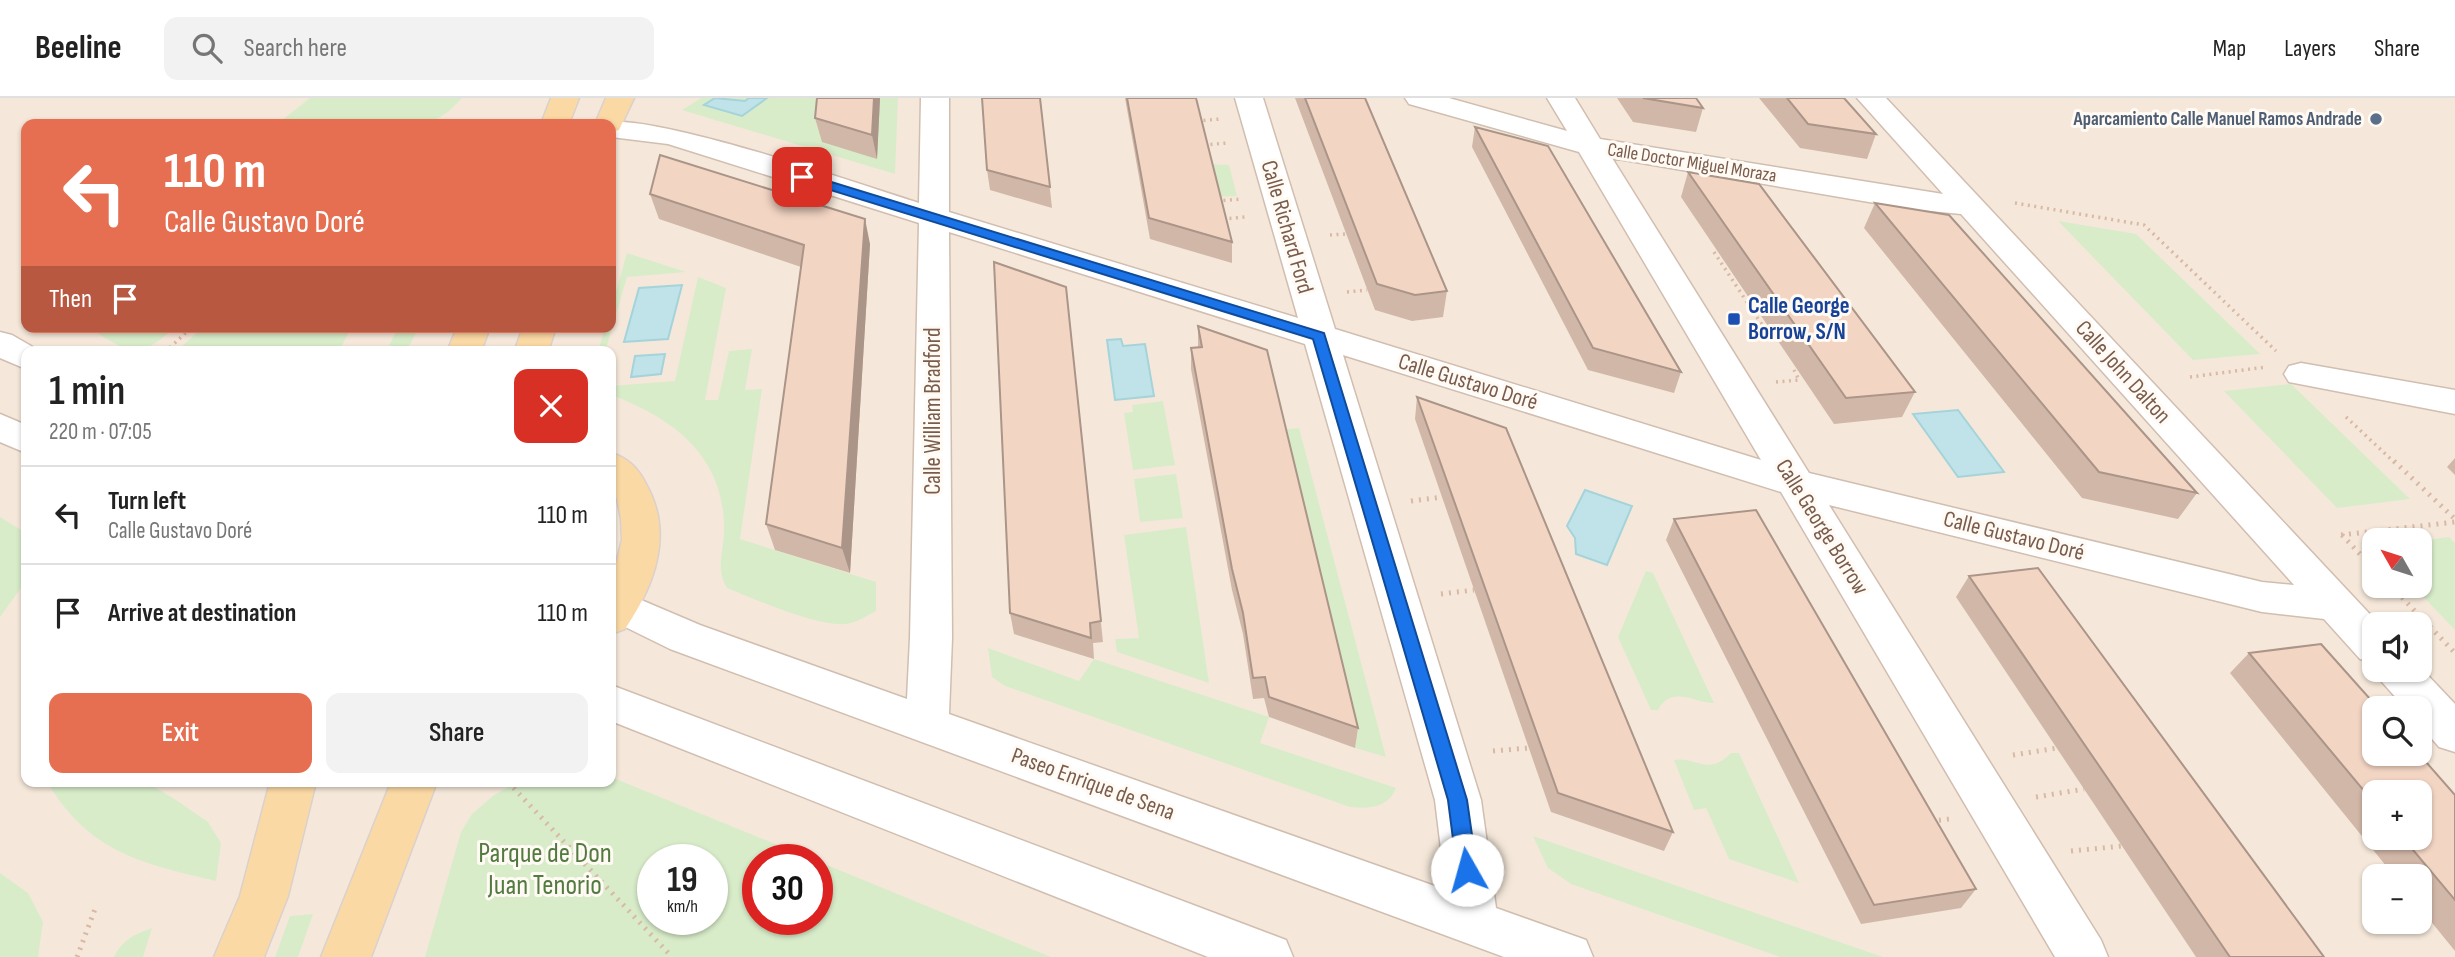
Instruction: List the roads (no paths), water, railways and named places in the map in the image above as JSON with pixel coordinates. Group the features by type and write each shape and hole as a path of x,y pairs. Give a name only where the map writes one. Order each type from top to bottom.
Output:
{"main road":[{"path":"557,119 565,98"},
{"path":"611,119 620,98"},
{"path":"616,470 640,510 640,556 616,610"},
{"path":"239,957 264,896 292,787"},
{"path":"346,957 412,787"}],"street":[{"name":"Calle William Bradford","path":"927,723 931,638 935,98"},
{"name":"Calle Doctor Miguel Moraza","path":"1419,98 1590,146 1910,200 1986,203"},
{"name":"Calle George Borrow","path":"1561,98 2083,957"},
{"name":"Calle John Dalton","path":"1871,98 1986,203 2362,633"},
{"name":"Calle Richard Ford","path":"1237,108 1320,337 1458,800 1474,923"},
{"name":"Calle Gustavo Doré","path":"616,130 671,136 1794,483 2262,597 2334,604"},
{"path":"0,344 21,355"},
{"path":"2295,369 2455,402"},
{"path":"0,426 21,438"},
{"name":"Paseo Enrique de Sena","path":"616,612 1568,957"},
{"path":"2408,682 2455,734"},
{"path":"616,706 1268,957"}],"water":[{"path":"715,98 745,101 749,98 767,98 742,116 704,105"},
{"path":"682,285 668,339 624,342 639,288"},
{"path":"1121,339 1123,346 1145,344 1154,396 1115,400 1107,340"},
{"path":"665,354 661,374 631,377 635,356"},
{"path":"1958,410 2004,472 1958,477 1913,414"},
{"path":"1585,490 1632,506 1607,565 1576,554 1575,538 1567,526"}],"place":[{"name":"Aparcamiento Calle Manuel Ramos Andrade","path":"2376,119"},
{"name":"Calle George Borrow, S/N","path":"1734,319"}],"park label":[{"name":"Parque de Don Juan Tenorio","path":"545,869"}]}
